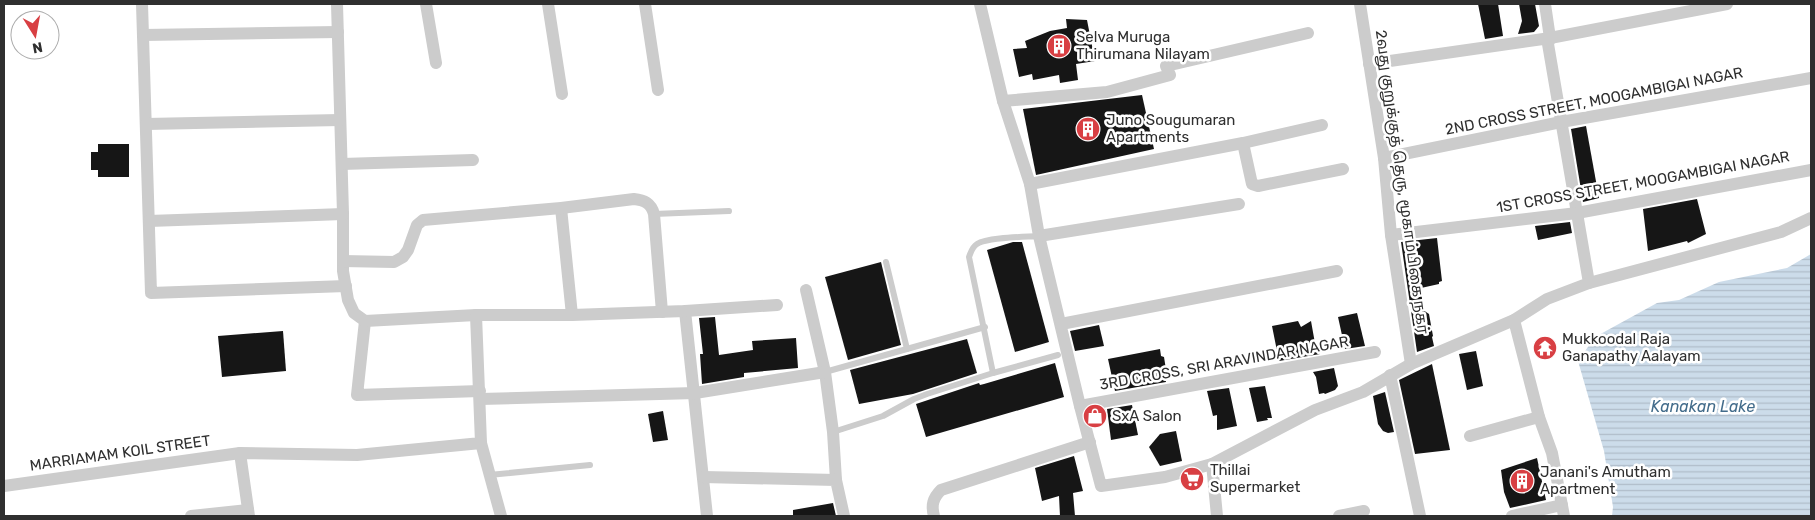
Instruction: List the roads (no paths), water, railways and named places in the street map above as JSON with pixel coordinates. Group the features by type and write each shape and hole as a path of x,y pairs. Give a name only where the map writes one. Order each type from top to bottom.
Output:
{"street":[{"path":"142,4 151,293 346,286"},
{"path":"337,4 343,261 348,300 354,313 365,321 476,315 572,315 662,312 777,305"},
{"path":"426,4 436,63"},
{"path":"548,4 562,94"},
{"path":"645,4 658,90"},
{"path":"980,4 1003,101 1030,184 1039,236 1101,486 1165,477 1212,464 1315,410 1364,392 1411,364 1514,320 1547,300 1589,283 1781,232 1811,218"},
{"name":"2வது குறுக்குத் தெரு, மூகாம்பிகை நகர்","path":"1360,4 1384,158 1392,235 1411,364"},
{"path":"1545,4 1550,38 1548,44 1589,283"},
{"path":"1369,64 1550,38 1727,4"},
{"path":"143,35 338,32"},
{"path":"1003,101 1107,92 1170,75 1166,66 1308,33"},
{"name":"2ND CROSS STREET, MOOGAMBIGAI NAGAR","path":"1384,158 1561,122 1811,78"},
{"path":"146,124 340,120"},
{"path":"1030,184 1243,143 1322,125"},
{"path":"1243,143 1252,184 1258,186 1343,169"},
{"path":"342,164 473,160"},
{"name":"1ST CROSS STREET, MOOGAMBIGAI NAGAR","path":"1392,235 1577,213 1811,170"},
{"path":"343,261 394,262 403,257 408,250 416,225 423,220 642,199 648,203 654,214 662,312"},
{"path":"1039,236 1240,204"},
{"path":"561,208 572,315"},
{"path":"149,220 343,214"},
{"path":"1061,324 1337,271"},
{"path":"806,290 825,372 833,432 836,480 844,516"},
{"path":"685,311 707,516"},
{"path":"476,315 481,443 500,516"},
{"path":"1512,516 1563,511 1552,454 1539,417 1514,320"},
{"path":"365,321 357,395 695,393 825,372"},
{"name":"3RD CROSS, SRI ARAVINDAR NAGAR","path":"1080,406 1375,352"},
{"path":"1390,375 1420,516"},
{"path":"1470,436 1539,417"},
{"path":"934,516 932,505 935,496 941,490 1090,442"},
{"name":"MARRIAMAM KOIL STREET","path":"4,486 240,453 357,456 481,443"},
{"path":"191,516 248,513 240,453"},
{"path":"1212,464 1216,516"},
{"path":"703,477 836,480"},
{"path":"1339,516 1364,511"}],"lane":[{"path":"654,214 729,211"},
{"path":"993,373 969,257 971,250 976,244 986,241 1039,236"},
{"path":"886,262 907,349"},
{"path":"825,372 985,327"},
{"path":"833,432 883,416 914,399 993,373 1058,355"},
{"path":"489,475 590,464"}],"water":[{"name":"Kanakan Lake","path":"1811,254 1811,516 1612,516 1613,507 1604,451 1578,361 1595,337 1657,303 1679,300 1719,282 1787,268"}],"place":[{"name":"Selva Muruga Thirumana Nilayam","path":"1059,46"},
{"name":"Juno Sougumaran Apartments","path":"1088,129"},
{"name":"Mukkoodal Raja Ganapathy Aalayam","path":"1545,348"},
{"name":"SxA Salon","path":"1095,416"},
{"name":"Thillai Supermarket","path":"1192,479"},
{"name":"Janani's Amutham Apartment","path":"1522,481"}]}
